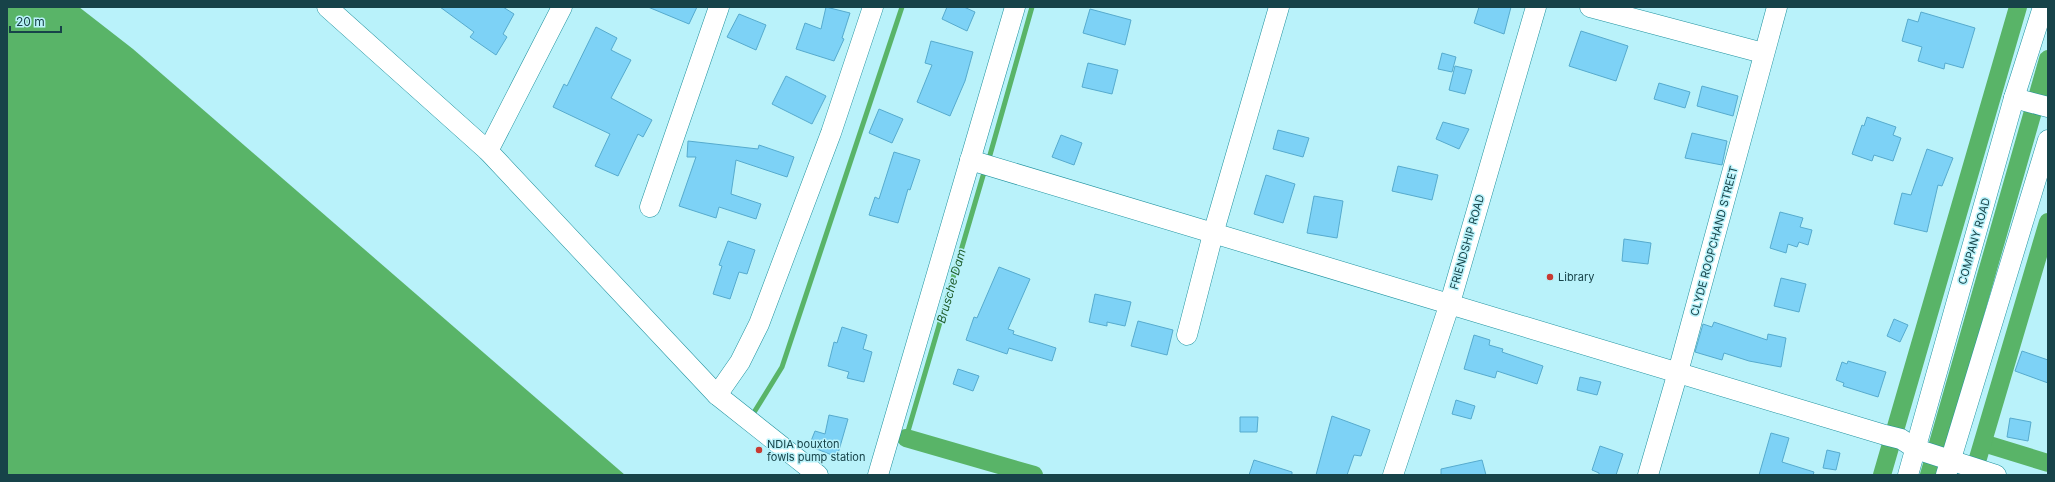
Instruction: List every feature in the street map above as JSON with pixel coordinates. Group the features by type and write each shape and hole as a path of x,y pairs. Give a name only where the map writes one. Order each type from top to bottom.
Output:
{"street":[{"path":"327,7 488,151 717,395 818,475"},
{"path":"488,151 562,7"},
{"path":"650,207 719,7"},
{"path":"717,395 740,362 759,324 831,133 873,7"},
{"path":"878,475 981,163 1016,7"},
{"path":"1187,335 1213,234 1279,7"},
{"name":"FRIENDSHIP ROAD","path":"1393,475 1450,303 1536,7"},
{"path":"1590,7 1763,53"},
{"name":"CLYDE ROOPCHAND STREET","path":"1648,475 1678,372 1762,64 1763,53 1777,7"},
{"name":"COMPANY ROAD","path":"1928,454 2014,98 2042,7"},
{"path":"2014,98 2048,107"},
{"name":"COMPANY ROAD","path":"1908,475 1928,454 2048,140"},
{"path":"981,163 1213,234 1450,303 1678,372 1928,454 1988,472"}],"shaded area":[{"path":"7,7 79,7 133,49 625,475 7,475"}],"building":[{"path":"440,7 503,7 514,14 503,34 507,37 496,55 470,37 474,32"},
{"path":"648,7 697,7 689,24"},
{"path":"826,7 850,13 842,38 844,39 834,61 796,49 805,23 821,29"},
{"path":"947,7 964,7 975,12 967,31 942,19"},
{"path":"1479,7 1511,7 1504,34 1474,23"},
{"path":"1090,9 1131,20 1125,45 1083,33"},
{"path":"1921,12 1975,28 1963,68 1945,63 1944,69 1918,61 1922,47 1902,41 1908,19 1918,22"},
{"path":"739,14 766,25 756,50 727,37"},
{"path":"596,27 617,38 611,50 631,60 611,98 652,120 643,137 638,134 618,176 595,166 610,134 553,107 564,84 567,86"},
{"path":"1581,31 1628,46 1616,81 1569,66"},
{"path":"931,41 973,52 965,81 950,116 917,102 932,65 925,63"},
{"path":"1442,53 1456,57 1452,72 1438,69"},
{"path":"1088,63 1118,70 1112,94 1082,87"},
{"path":"1455,66 1472,70 1465,94 1449,90"},
{"path":"786,76 826,96 812,124 772,104"},
{"path":"1659,83 1690,92 1685,108 1654,99"},
{"path":"1702,86 1738,96 1733,116 1697,106"},
{"path":"879,109 903,119 892,143 869,133"},
{"path":"1867,117 1896,127 1893,135 1901,138 1893,161 1874,155 1872,161 1852,154 1862,125 1864,126"},
{"path":"1443,122 1469,129 1459,149 1436,139"},
{"path":"1278,130 1309,138 1303,157 1273,149"},
{"path":"1692,133 1727,141 1722,165 1685,158"},
{"path":"1061,135 1082,143 1074,165 1052,157"},
{"path":"688,141 758,149 759,145 794,157 787,177 736,160 731,194 761,204 756,219 719,207 716,218 679,206 696,157 687,157"},
{"path":"1927,149 1953,158 1942,186 1938,185 1927,232 1894,224 1902,193 1911,195"},
{"path":"894,152 920,160 910,190 908,189 898,223 869,215 875,197 879,199"},
{"path":"1398,166 1438,175 1432,200 1392,191"},
{"path":"1266,175 1295,184 1283,223 1254,214"},
{"path":"1314,196 1343,201 1337,238 1307,233"},
{"path":"1780,212 1803,218 1800,227 1812,230 1808,245 1799,242 1797,247 1788,244 1786,253 1770,248"},
{"path":"1624,239 1651,243 1648,264 1622,261"},
{"path":"728,241 755,250 747,274 739,272 730,299 713,294 722,266 719,265"},
{"path":"999,267 1030,279 1008,329 1014,331 1013,334 1056,348 1052,361 1009,348 1007,354 966,340 974,317 977,318"},
{"path":"1781,278 1806,284 1799,312 1774,306"},
{"path":"1095,294 1131,302 1125,326 1107,322 1107,326 1089,322"},
{"path":"1894,319 1908,325 1900,342 1887,336"},
{"path":"1138,321 1173,330 1167,355 1131,346"},
{"path":"1714,322 1767,340 1768,334 1786,338 1781,367 1749,361 1724,353 1722,360 1695,352 1703,324 1712,327"},
{"path":"842,327 867,335 863,349 872,352 864,382 847,378 849,372 828,366 834,342 837,343"},
{"path":"1474,335 1490,340 1489,345 1503,349 1502,352 1543,366 1537,384 1497,371 1495,378 1464,369"},
{"path":"2022,351 2048,360 2048,383 2015,371"},
{"path":"1848,361 1886,372 1878,397 1843,386 1844,383 1836,380 1842,362 1847,364"},
{"path":"958,369 979,376 973,391 953,384"},
{"path":"1580,377 1601,382 1597,395 1577,390"},
{"path":"1456,400 1475,406 1471,419 1452,414"},
{"path":"829,415 848,419 837,457 809,446 815,431 825,434"},
{"path":"1332,416 1370,430 1361,456 1354,455 1347,475 1316,475"},
{"path":"1240,417 1258,417 1257,432 1240,432"},
{"path":"2010,418 2031,422 2028,441 2007,437"},
{"path":"1771,433 1789,438 1782,462 1814,472 1813,475 1759,475"},
{"path":"1600,446 1623,454 1616,475 1599,475 1599,473 1592,470"},
{"path":"1827,450 1840,453 1836,470 1823,468"},
{"path":"1254,460 1292,472 1292,475 1249,475"},
{"path":"1482,460 1486,475 1441,475 1441,469"}],"waterway":[{"path":"753,414 782,367 902,7"},
{"name":"Brusche Dam","path":"988,162 1032,7"},
{"path":"1882,475 2018,7"},
{"path":"1929,475 2048,59"},
{"name":"Brusche Dam","path":"906,438 985,169"},
{"path":"1973,475 2048,222"},
{"name":"Brusche Dam","path":"906,438 1034,475"},
{"path":"1983,443 2048,463"}],"place":[{"name":"Library","path":"1550,277"},
{"name":"NDIA bouxton fowls pump station","path":"759,450"}]}
